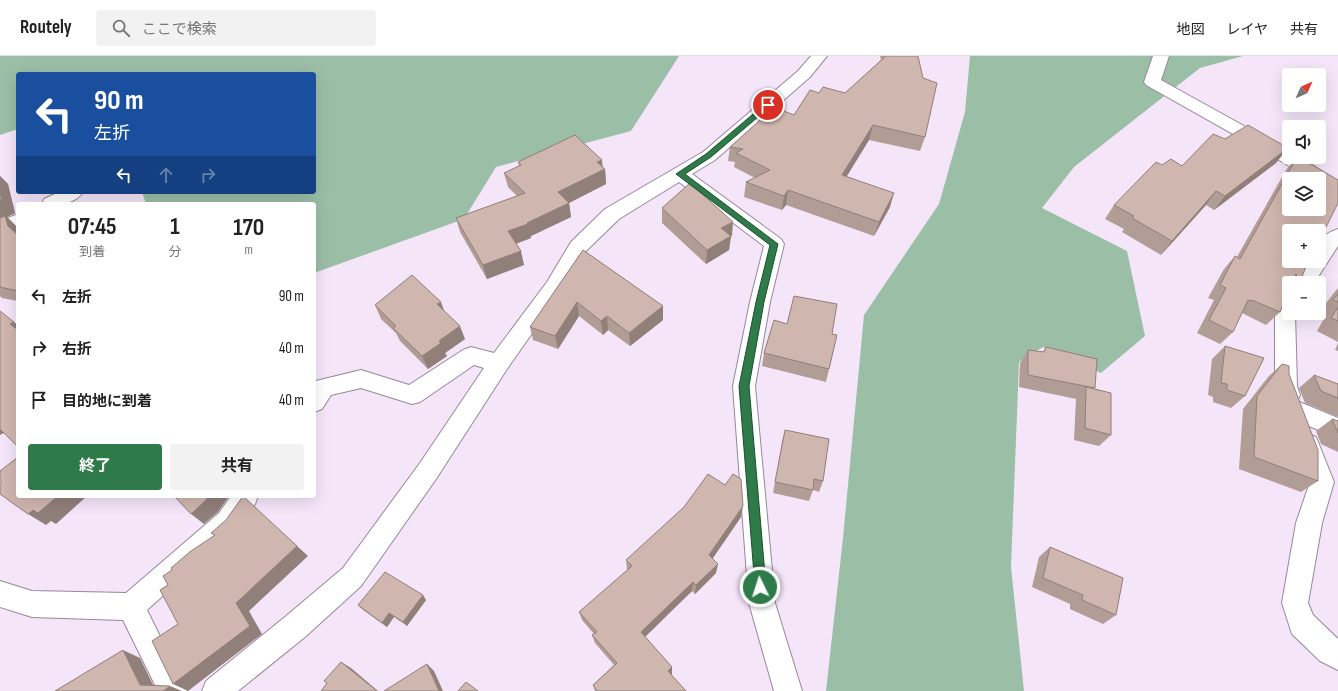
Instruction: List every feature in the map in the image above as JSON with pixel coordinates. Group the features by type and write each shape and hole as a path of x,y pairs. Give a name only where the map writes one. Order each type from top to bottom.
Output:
{"street":[{"path":"216,691 295,627 352,578 428,471 499,363 554,287 578,247 612,214 709,156 804,74 819,56"},
{"path":"1161,56 1152,82 1292,160 1338,190"},
{"path":"680,174 774,244 760,302 744,386 762,603 788,691"},
{"path":"55,202 70,194"},
{"path":"0,229 16,222"},
{"path":"1326,248 1331,241 1338,236"},
{"path":"1285,320 1286,386 1322,482 1309,524 1295,603 1302,624 1330,651 1338,656"},
{"path":"316,399 324,388 361,379 412,395 471,356 499,363"},
{"path":"1295,410 1338,428"},
{"path":"0,594 32,604 131,607 228,521 245,498"},
{"path":"131,607 173,691"}],"green space":[{"path":"0,56 679,56 631,131 496,167 464,219 316,272 316,202 145,202 143,194 316,194 316,72 16,72 16,130 0,135"},
{"path":"970,56 1243,56 1200,68 1074,167 1042,208 1127,251 1145,336 1101,373 1043,347 1019,362 1011,567 1024,691 826,691 843,538 864,315 939,204 965,112"}],"building":[{"path":"886,56 918,56 923,78 937,83 925,137 873,125 842,175 894,193 879,222 788,190 784,196 746,182 770,170 736,153 743,149 730,147 759,121 771,106 794,115 810,90 819,93 823,87 845,93"},
{"path":"1248,125 1282,145 1282,153 1225,196 1216,191 1172,241 1132,218 1134,216 1114,205 1156,162 1162,165 1171,159 1182,166 1213,134 1225,139"},
{"path":"575,135 602,160 597,162 605,169 558,192 569,203 527,223 528,224 508,231 521,251 483,265 456,218 525,193 504,173 521,165 518,162"},
{"path":"1293,164 1311,164 1324,172 1289,172"},
{"path":"1326,173 1338,180 1338,203 1326,227 1326,224 1282,224 1282,268 1306,268 1302,276 1296,276 1296,274 1295,276 1282,276 1282,307 1280,312 1252,300 1248,300 1233,332 1209,320 1226,288 1220,285 1235,256 1240,259 1282,184 1282,216 1326,216"},
{"path":"690,183 733,222 721,228 731,236 707,250 662,208"},
{"path":"5,216 8,226 16,233 16,291 0,287 0,218"},
{"path":"583,250 663,306 629,333 607,316 601,321 577,302 555,336 530,327"},
{"path":"412,275 441,302 437,304 460,326 439,341 441,343 422,356 393,328 396,326 375,305"},
{"path":"1338,294 1338,302 1333,300"},
{"path":"794,296 837,304 832,334 837,335 829,369 764,353 774,320 787,324"},
{"path":"1338,307 1338,321 1331,318"},
{"path":"0,311 14,322 10,324 16,328 16,445 0,429"},
{"path":"1225,346 1264,358 1245,396 1227,390 1227,384 1221,383"},
{"path":"1046,347 1097,359 1095,388 1028,375 1028,350 1044,352"},
{"path":"1282,364 1289,366 1289,374 1318,450 1318,481 1254,457 1257,396"},
{"path":"1314,375 1338,384 1338,398 1321,391"},
{"path":"1086,387 1111,393 1111,435 1085,428"},
{"path":"1332,419 1338,421 1338,433"},
{"path":"785,430 829,439 823,481 814,479 813,490 775,482"},
{"path":"16,459 16,498 56,498 38,513 33,510 28,514 0,494 0,483 2,482 0,480 0,471"},
{"path":"708,474 725,485 733,474 741,479 743,506 709,555 718,564 696,585 693,582 641,632 672,667 668,671 686,691 597,691 593,685 617,663 592,635 597,632 579,612 632,566 626,560 684,507"},
{"path":"176,498 207,498 205,501 191,514"},
{"path":"242,498 245,498 297,546 236,603 250,626 173,684 152,641 178,624 160,590 168,585 163,576 172,570 171,568 191,551 215,535 211,533 226,520"},
{"path":"1050,547 1123,578 1116,615 1082,600 1083,595 1043,578"},
{"path":"385,572 423,595 403,622 389,613 382,623 358,605"},
{"path":"123,650 140,685 170,686 163,691 55,691"},
{"path":"341,662 377,691 321,691 327,683 324,681"},
{"path":"427,664 439,691 384,691"},
{"path":"466,682 478,691 458,691"}],"route":[{"path":"760,587 744,386 760,302 774,244 680,174 709,156 768,105"}]}
